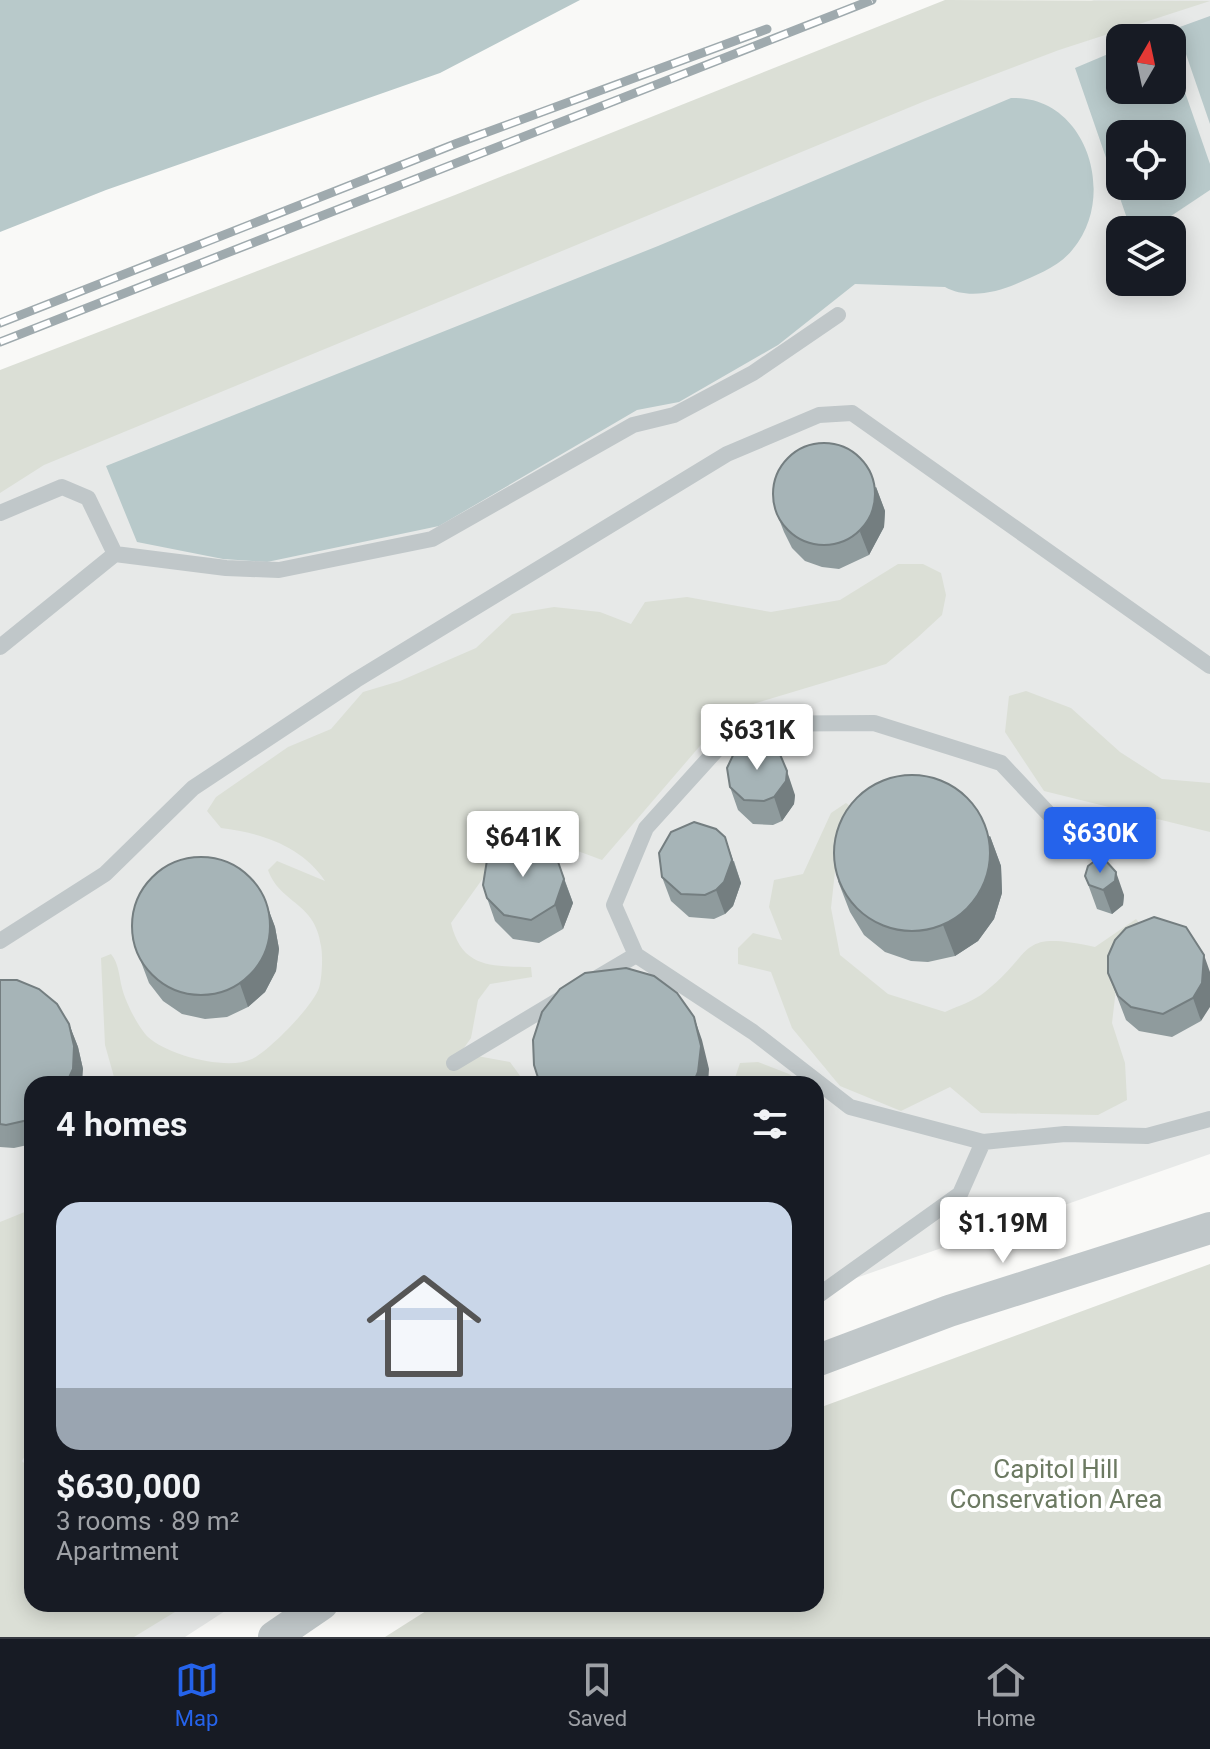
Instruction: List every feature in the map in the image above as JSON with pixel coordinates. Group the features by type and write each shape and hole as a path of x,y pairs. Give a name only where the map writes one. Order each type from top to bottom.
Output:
{"street":[{"path":"824,1358 949,1311 1210,1228"},
{"path":"274,1637 310,1612"}],"lane":[{"path":"0,647 115,554 226,568 279,570 432,539 633,425 674,415 753,373 838,315"},
{"path":"0,941 105,874 193,788 356,680 727,454 819,415 852,413 1210,666"},
{"path":"0,513 62,487 88,498 115,554"},
{"path":"810,1076 753,1032 636,955 614,905 646,828 740,724 874,723 1001,763 1079,846"},
{"path":"454,1063 636,955"},
{"path":"824,1087 850,1107 983,1142 1065,1134 1147,1136 1210,1119"},
{"path":"824,1291 960,1194 983,1142"}],"shaded area":[{"path":"0,0 580,0 440,73 106,190 0,232"},
{"path":"1094,0 1210,0 1210,1154 824,1289 824,1076 24,1076 24,1612 224,1612 185,1637 0,1637 0,411"},
{"path":"1210,16 1210,124 1186,54 1186,25"},
{"path":"1106,55 1106,104 1186,104 1186,95 1210,164 1210,190 1171,216 1126,216 1121,200 1186,200 1186,120 1106,120 1106,158 1075,68"},
{"path":"1011,98 1037,101 1059,113 1075,130 1087,152 1093,177 1093,202 1086,227 1073,249 1047,270 1008,287 980,293 962,293 945,287 855,284 778,345 679,402 637,410 439,526 267,562 223,559 137,542 106,466 658,246"}],"green space":[{"path":"945,0 1210,1 1139,24 1106,24 1106,35 925,101 44,465 0,493 0,370 455,195"},
{"path":"898,564 923,564 941,573 946,595 942,615 886,664 730,711 602,860 575,850 564,860 538,849 486,874 451,923 463,949 480,962 531,967 532,977 490,984 478,1000 471,1038 454,1062 477,1056 510,1062 520,1076 114,1076 105,1045 101,958 111,954 126,1000 148,1037 169,1050 198,1059 228,1063 252,1059 290,1027 315,996 322,967 318,931 305,911 281,890 268,870 277,861 325,881 293,850 251,833 221,828 207,811 216,797 288,747 331,729 363,692 400,681 476,648 512,614 554,607 600,612 631,624 645,602 687,597 771,612 840,600"},
{"path":"1026,691 1071,708 1120,752 1162,779 1210,783 1210,832 1044,791 1005,732 1009,696"},
{"path":"846,803 855,810 837,853 831,908 840,955 888,994 945,1012 985,992 1022,955 1039,943 1069,942 1095,947 1136,919 1140,924 1120,955 1112,1023 1125,1063 1127,1100 1098,1115 981,1113 950,1087 901,1111 840,1086 792,1028 771,972 738,964 738,948 753,933 782,940 769,907 774,880 803,874 831,813"},
{"path":"758,1062 792,1076 736,1076 740,1063"},
{"path":"24,1212 24,1612 175,1612 134,1637 0,1637 0,1222"},
{"name":"Capitol Hill Conservation Area","path":"1210,1264 1210,1637 385,1637 424,1612 824,1612 824,1406"}],"building":[{"path":"824,443 843,447 860,458 871,475 875,494 871,513 860,530 843,541 824,545 805,541 788,530 777,513 773,494 777,475 788,458 805,447"},
{"path":"753,742 779,752 787,771 786,781 774,797 764,801 744,800 730,787 727,768 735,751"},
{"path":"912,775 942,781 967,798 984,823 990,853 984,883 967,908 942,925 912,931 882,925 857,908 840,883 834,853 840,823 857,798 882,781"},
{"path":"694,822 716,829 725,837 732,860 724,882 705,895 681,894 662,877 659,853 671,832"},
{"path":"518,839 544,844 555,853 564,879 555,905 531,920 504,915 487,898 483,885 487,860 506,843"},
{"path":"201,857 227,862 250,877 265,900 270,926 265,952 250,975 227,990 201,995 175,990 152,975 137,952 132,926 137,900 152,877 175,862"},
{"path":"1096,860 1106,861 1116,872 1115,881 1103,890 1089,885 1085,876 1088,866"},
{"path":"1154,917 1186,927 1204,955 1202,983 1193,998 1163,1014 1131,1007 1118,996 1108,973 1108,956 1115,940 1126,928"},
{"path":"626,968 654,976 677,993 694,1017 701,1046 696,1076 537,1076 533,1040 542,1012 560,989 585,973"},
{"path":"0,980 17,980 39,989 57,1004 69,1024 74,1046 73,1069 70,1076 24,1076 24,1121 0,1124"}],"railway":[{"path":"0,342 872,0"},
{"path":"0,323 455,144 767,29"}]}
